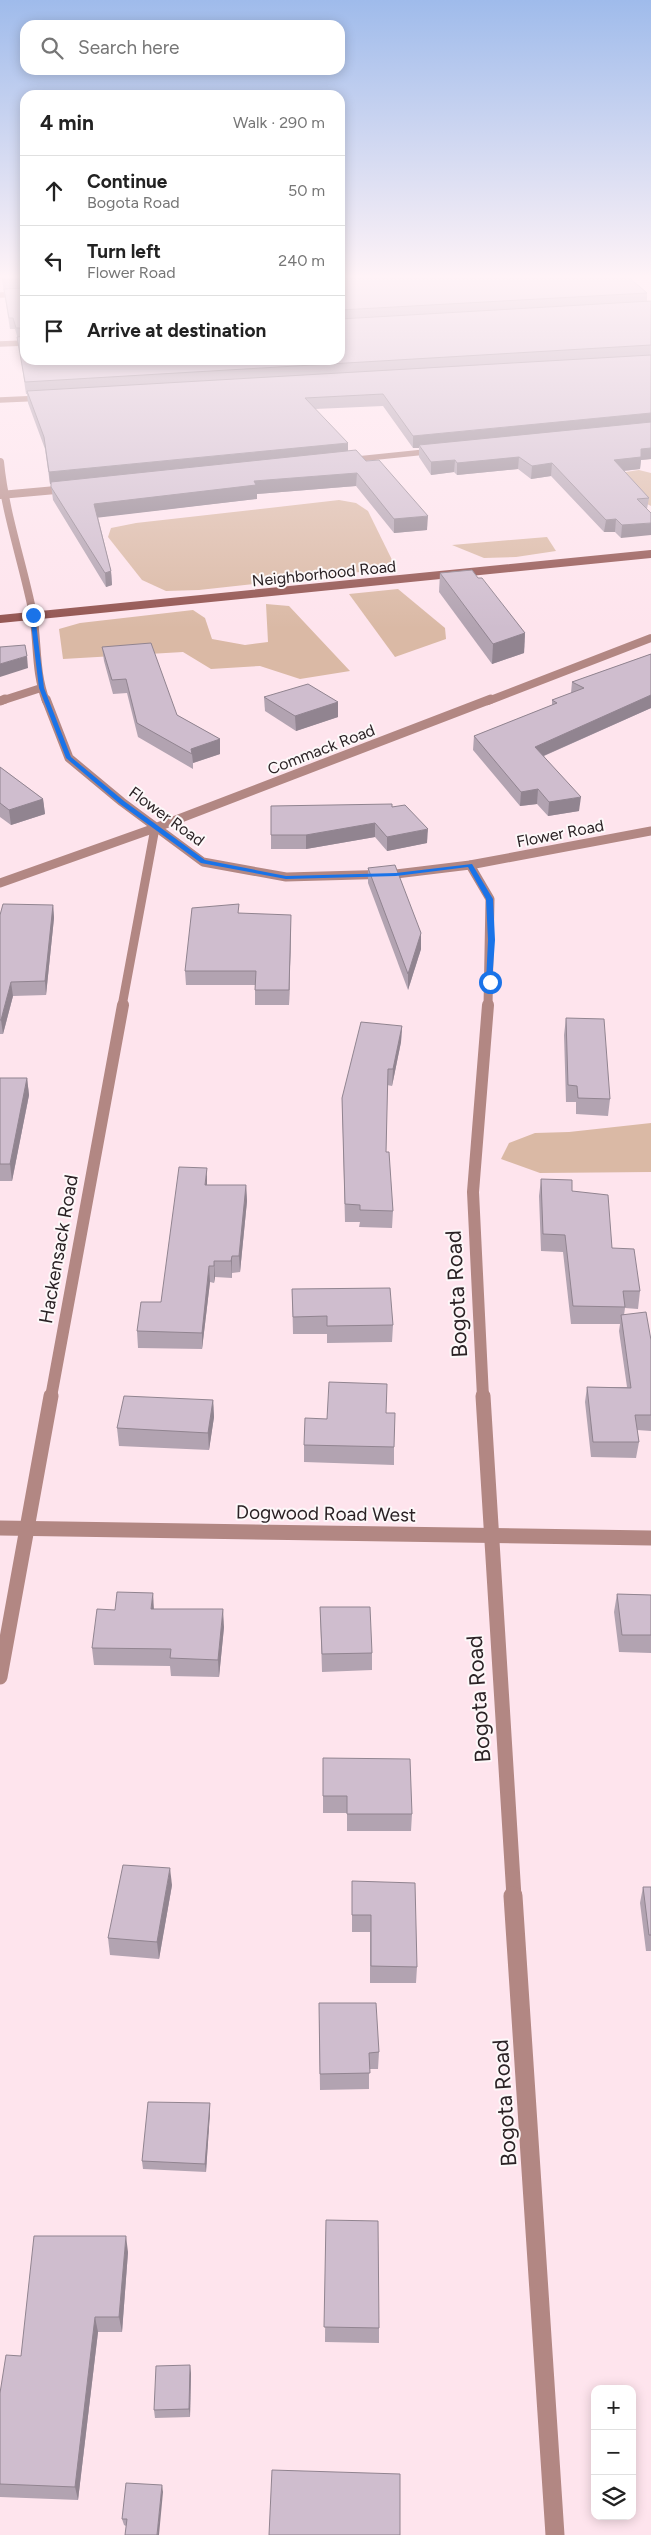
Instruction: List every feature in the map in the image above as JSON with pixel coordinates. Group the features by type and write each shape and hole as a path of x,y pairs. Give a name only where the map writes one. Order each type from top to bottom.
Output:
{"main road":[{"name":"Neighborhood Road","path":"0,619 651,554"}],"street":[{"path":"0,400 49,398"},
{"path":"337,461 445,450"},
{"name":"Flower Road","path":"0,462 2,495 33,615 41,688 69,758 155,828 203,862 286,878 396,874 470,865 651,831"},
{"path":"2,495 72,488"},
{"name":"Commack Road","path":"0,883 155,828 651,638"},
{"path":"0,701 41,688"},
{"name":"Hackensack Road","path":"0,1677 155,828"},
{"name":"Bogota Road","path":"470,865 490,899 492,940 473,1192 490,1535 555,2535"},
{"name":"Dogwood Road West","path":"0,1528 651,1538"}],"shaded area":[{"path":"639,470 651,473 651,506 593,477"},
{"path":"339,500 356,503 368,511 396,568 199,590 166,591 142,580 108,537 111,528 136,523"},
{"path":"547,537 556,551 516,557 484,558 452,545"},
{"path":"398,589 445,628 446,639 395,657 349,594"},
{"path":"266,604 289,606 350,671 300,679 260,666 211,669 183,652 63,659 59,629 80,623 193,610 205,618 212,639 245,645 268,642"},
{"path":"651,1123 651,1172 540,1173 501,1159 509,1143 535,1133 569,1132"}],"building":[{"path":"27,392 651,392 651,413 413,436 383,394 305,398 348,443 49,472 44,437"},
{"path":"651,422 651,448 641,449 641,457 614,460 649,498 637,499 651,513 651,523 622,525 616,519 606,520 552,463 532,466 519,457 457,463 455,460 431,462 419,445"},
{"path":"356,450 366,461 379,460 428,516 394,519 357,473 254,481 256,485 94,504 111,571 105,573 51,487 51,482"},
{"path":"472,570 478,578 482,578 525,633 493,644 440,573"},
{"path":"151,643 177,715 220,739 191,749 192,754 137,723 126,679 112,680 102,647"},
{"path":"25,645 27,656 0,664 0,647"},
{"path":"651,654 651,695 535,747 581,797 549,802 538,789 521,792 474,736 557,703 552,700 584,688 572,682"},
{"path":"308,684 338,702 295,716 264,697"},
{"path":"0,767 43,799 9,810 0,803"},
{"path":"392,804 392,807 405,805 428,829 387,837 375,823 306,835 271,835 271,806"},
{"path":"395,865 421,933 408,974 368,868"},
{"path":"3,904 53,905 45,981 11,982 0,1020 0,915"},
{"path":"239,904 238,913 291,915 289,990 255,990 256,971 185,971 192,908"},
{"path":"566,1018 604,1019 610,1099 578,1098 577,1086 568,1085"},
{"path":"361,1022 402,1026 393,1069 388,1069 386,1152 389,1152 393,1211 360,1210 360,1205 345,1204 342,1098"},
{"path":"0,1078 27,1078 10,1164 0,1164"},
{"path":"179,1167 207,1168 205,1185 246,1185 239,1256 232,1256 231,1261 214,1261 214,1266 209,1266 202,1333 137,1331 141,1302 161,1302"},
{"path":"541,1179 572,1180 572,1191 608,1195 612,1248 634,1249 640,1291 623,1291 625,1307 573,1306 565,1235 543,1234"},
{"path":"390,1288 393,1325 327,1326 327,1316 293,1317 292,1289"},
{"path":"646,1312 651,1340 651,1415 635,1415 639,1442 593,1442 587,1387 631,1388 621,1315"},
{"path":"329,1382 387,1384 386,1413 395,1413 394,1447 304,1445 305,1418 327,1419"},
{"path":"124,1396 213,1400 208,1433 117,1428"},
{"path":"117,1592 153,1593 151,1609 223,1609 218,1660 170,1658 171,1649 92,1648 97,1609 115,1610"},
{"path":"617,1594 651,1595 651,1635 622,1635"},
{"path":"320,1607 370,1607 372,1653 322,1654"},
{"path":"323,1758 410,1759 412,1814 347,1814 347,1796 323,1796"},
{"path":"123,1865 170,1868 157,1942 108,1938"},
{"path":"352,1881 415,1883 417,1967 371,1966 371,1915 352,1915"},
{"path":"643,1887 651,1887 651,1935 649,1935"},
{"path":"319,2003 376,2003 379,2052 369,2053 370,2073 320,2074"},
{"path":"148,2102 210,2103 205,2164 142,2161"},
{"path":"326,2220 378,2221 379,2328 324,2327"},
{"path":"34,2236 126,2236 119,2317 95,2317 75,2487 0,2484 0,2393 6,2355 21,2356"},
{"path":"190,2365 189,2409 154,2410 156,2366"},
{"path":"272,2470 400,2474 400,2535 269,2535"},
{"path":"126,2483 162,2485 157,2535 125,2535 127,2519 122,2519"}],"route":[{"path":"33,615 41,688 69,758 122,802 203,862 241,870 286,878 326,878 396,874 470,865 490,899 492,940 490,982"}]}
